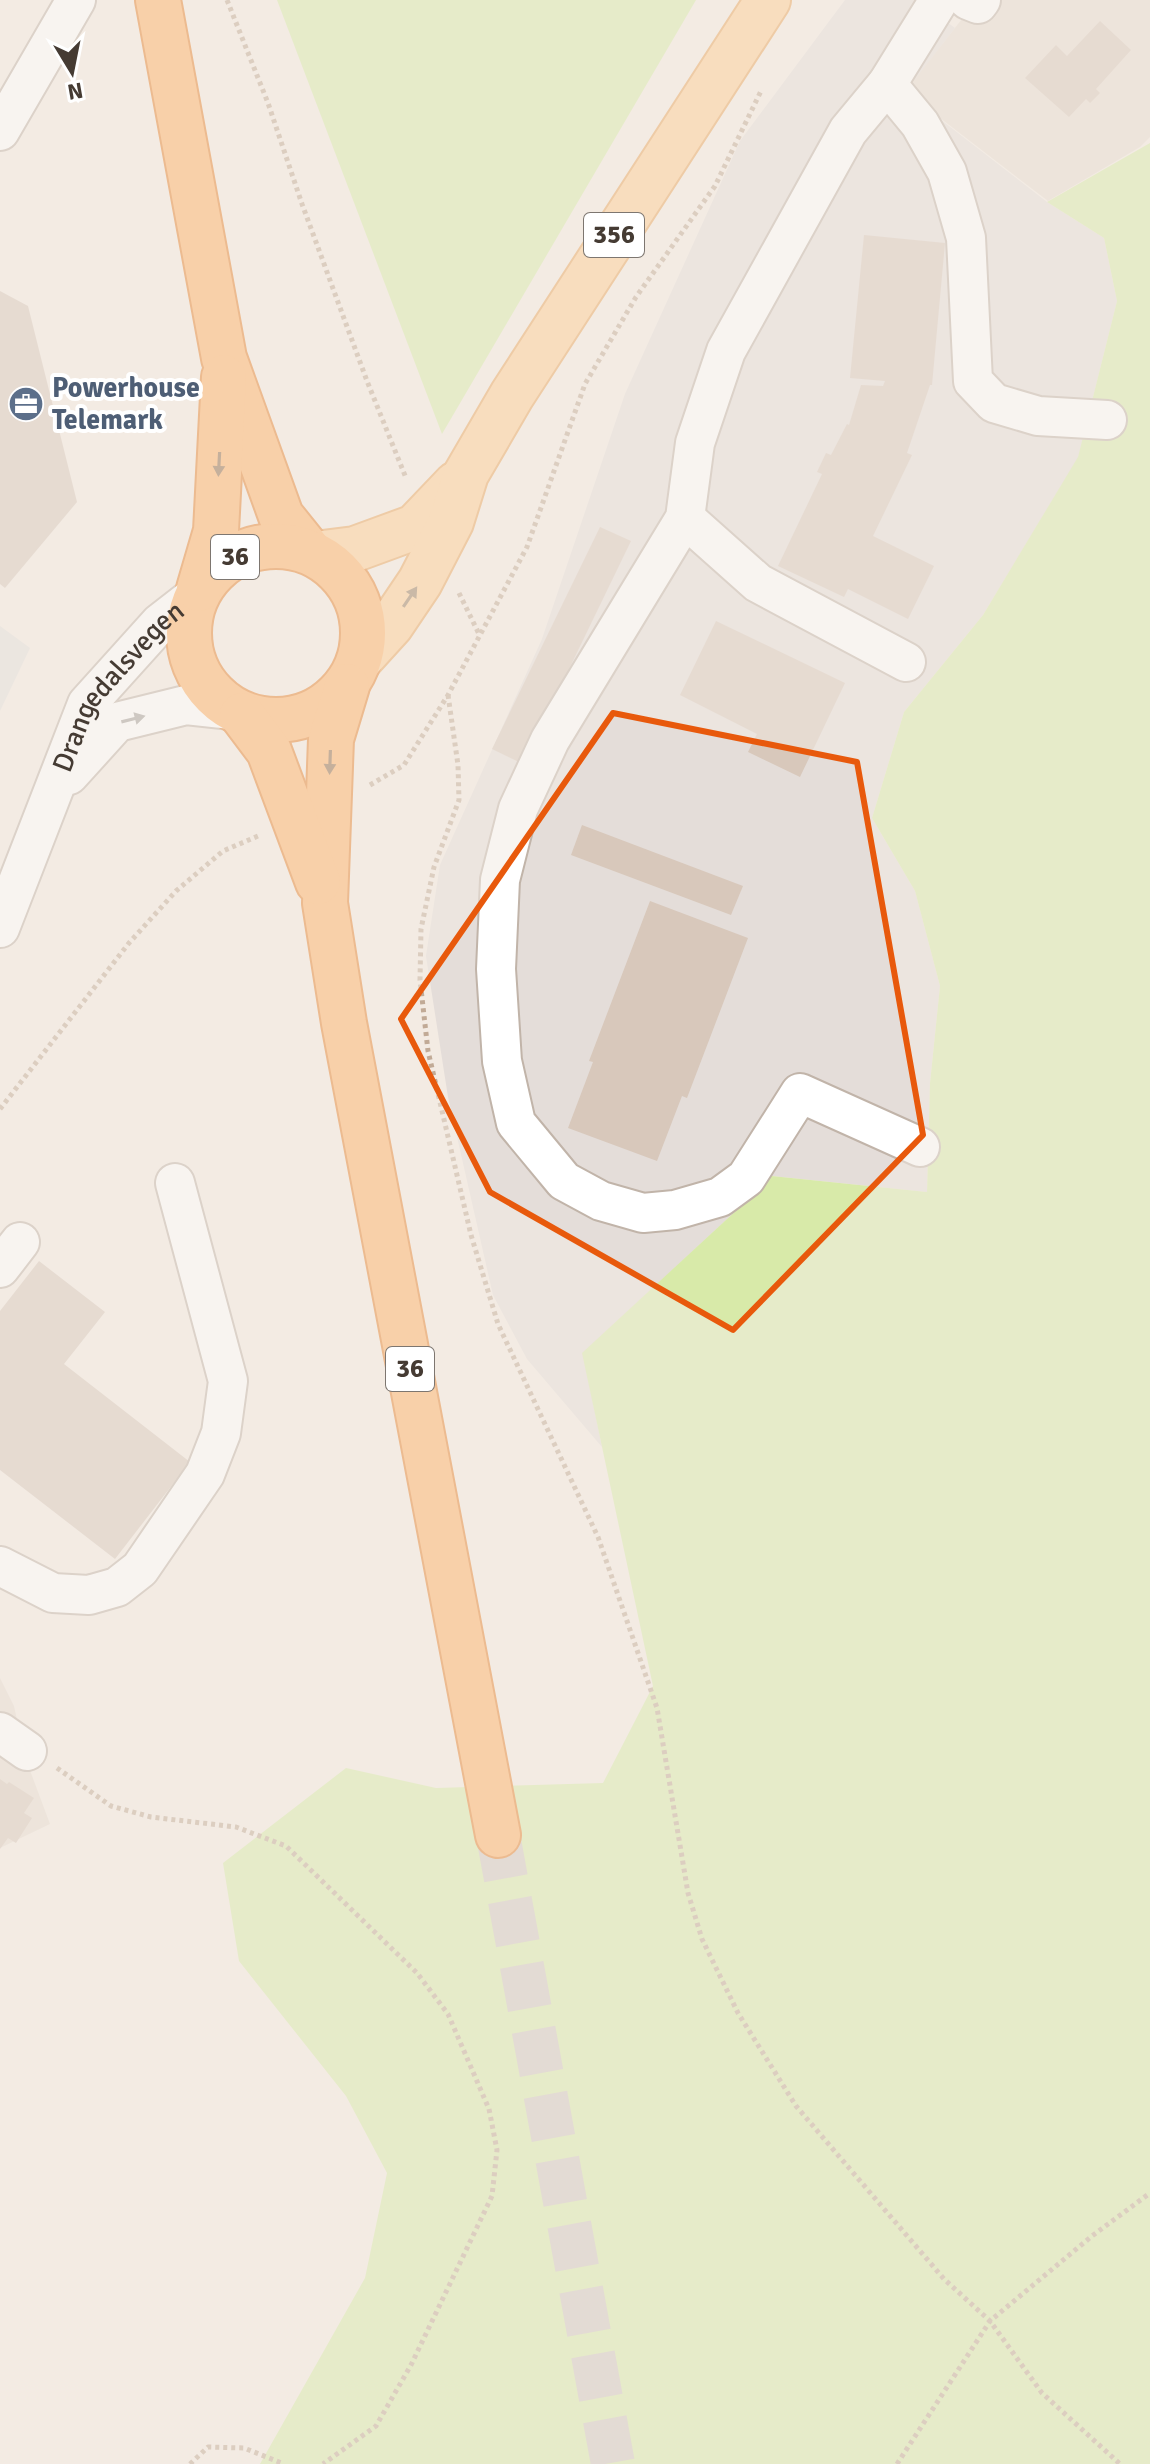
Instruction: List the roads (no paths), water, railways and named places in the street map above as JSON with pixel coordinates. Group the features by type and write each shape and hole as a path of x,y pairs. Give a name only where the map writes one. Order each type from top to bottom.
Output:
{"highway":[{"name":"36","path":"158,0 224,358 281,516 312,553 340,572 357,598 364,627 354,672 331,739 325,903 344,1023 498,1835"},
{"name":"36","path":"224,358 216,531 188,638 200,679 237,713 269,751 325,903"},
{"name":"36","path":"198,593 228,559 267,545 312,553"},
{"path":"237,713 280,722 318,712 354,672"}],"main road":[{"name":"356","path":"312,553 355,549 415,527 466,474 566,307 768,0"},
{"name":"356","path":"354,672 420,582 451,522 466,474"}],"street":[{"path":"920,1147 800,1093 746,1178 720,1197 675,1210 643,1213 601,1201 564,1181 516,1123 502,1061 496,969 500,880 518,809 550,740 685,518 695,443 726,351 848,131 887,84 939,0"},
{"path":"968,0 978,4 981,0"},
{"path":"0,131 74,1"},
{"path":"887,84 920,124 947,172 966,238 973,381 994,403 1038,416 1107,420"},
{"path":"685,518 758,583 906,662"},
{"name":"Drangedalsvegen","path":"0,928 87,704 160,623 198,593"},
{"name":"Drangedalsvegen","path":"56,788 117,722 186,705 237,713"},
{"path":"0,1566 53,1593 89,1595 117,1587 140,1569 205,1474 221,1433 228,1381 175,1183"}],"tunnel":[{"path":"498,1835 613,2464"}],"place":[{"name":"Powerhouse Telemark","path":"26,404"}]}
